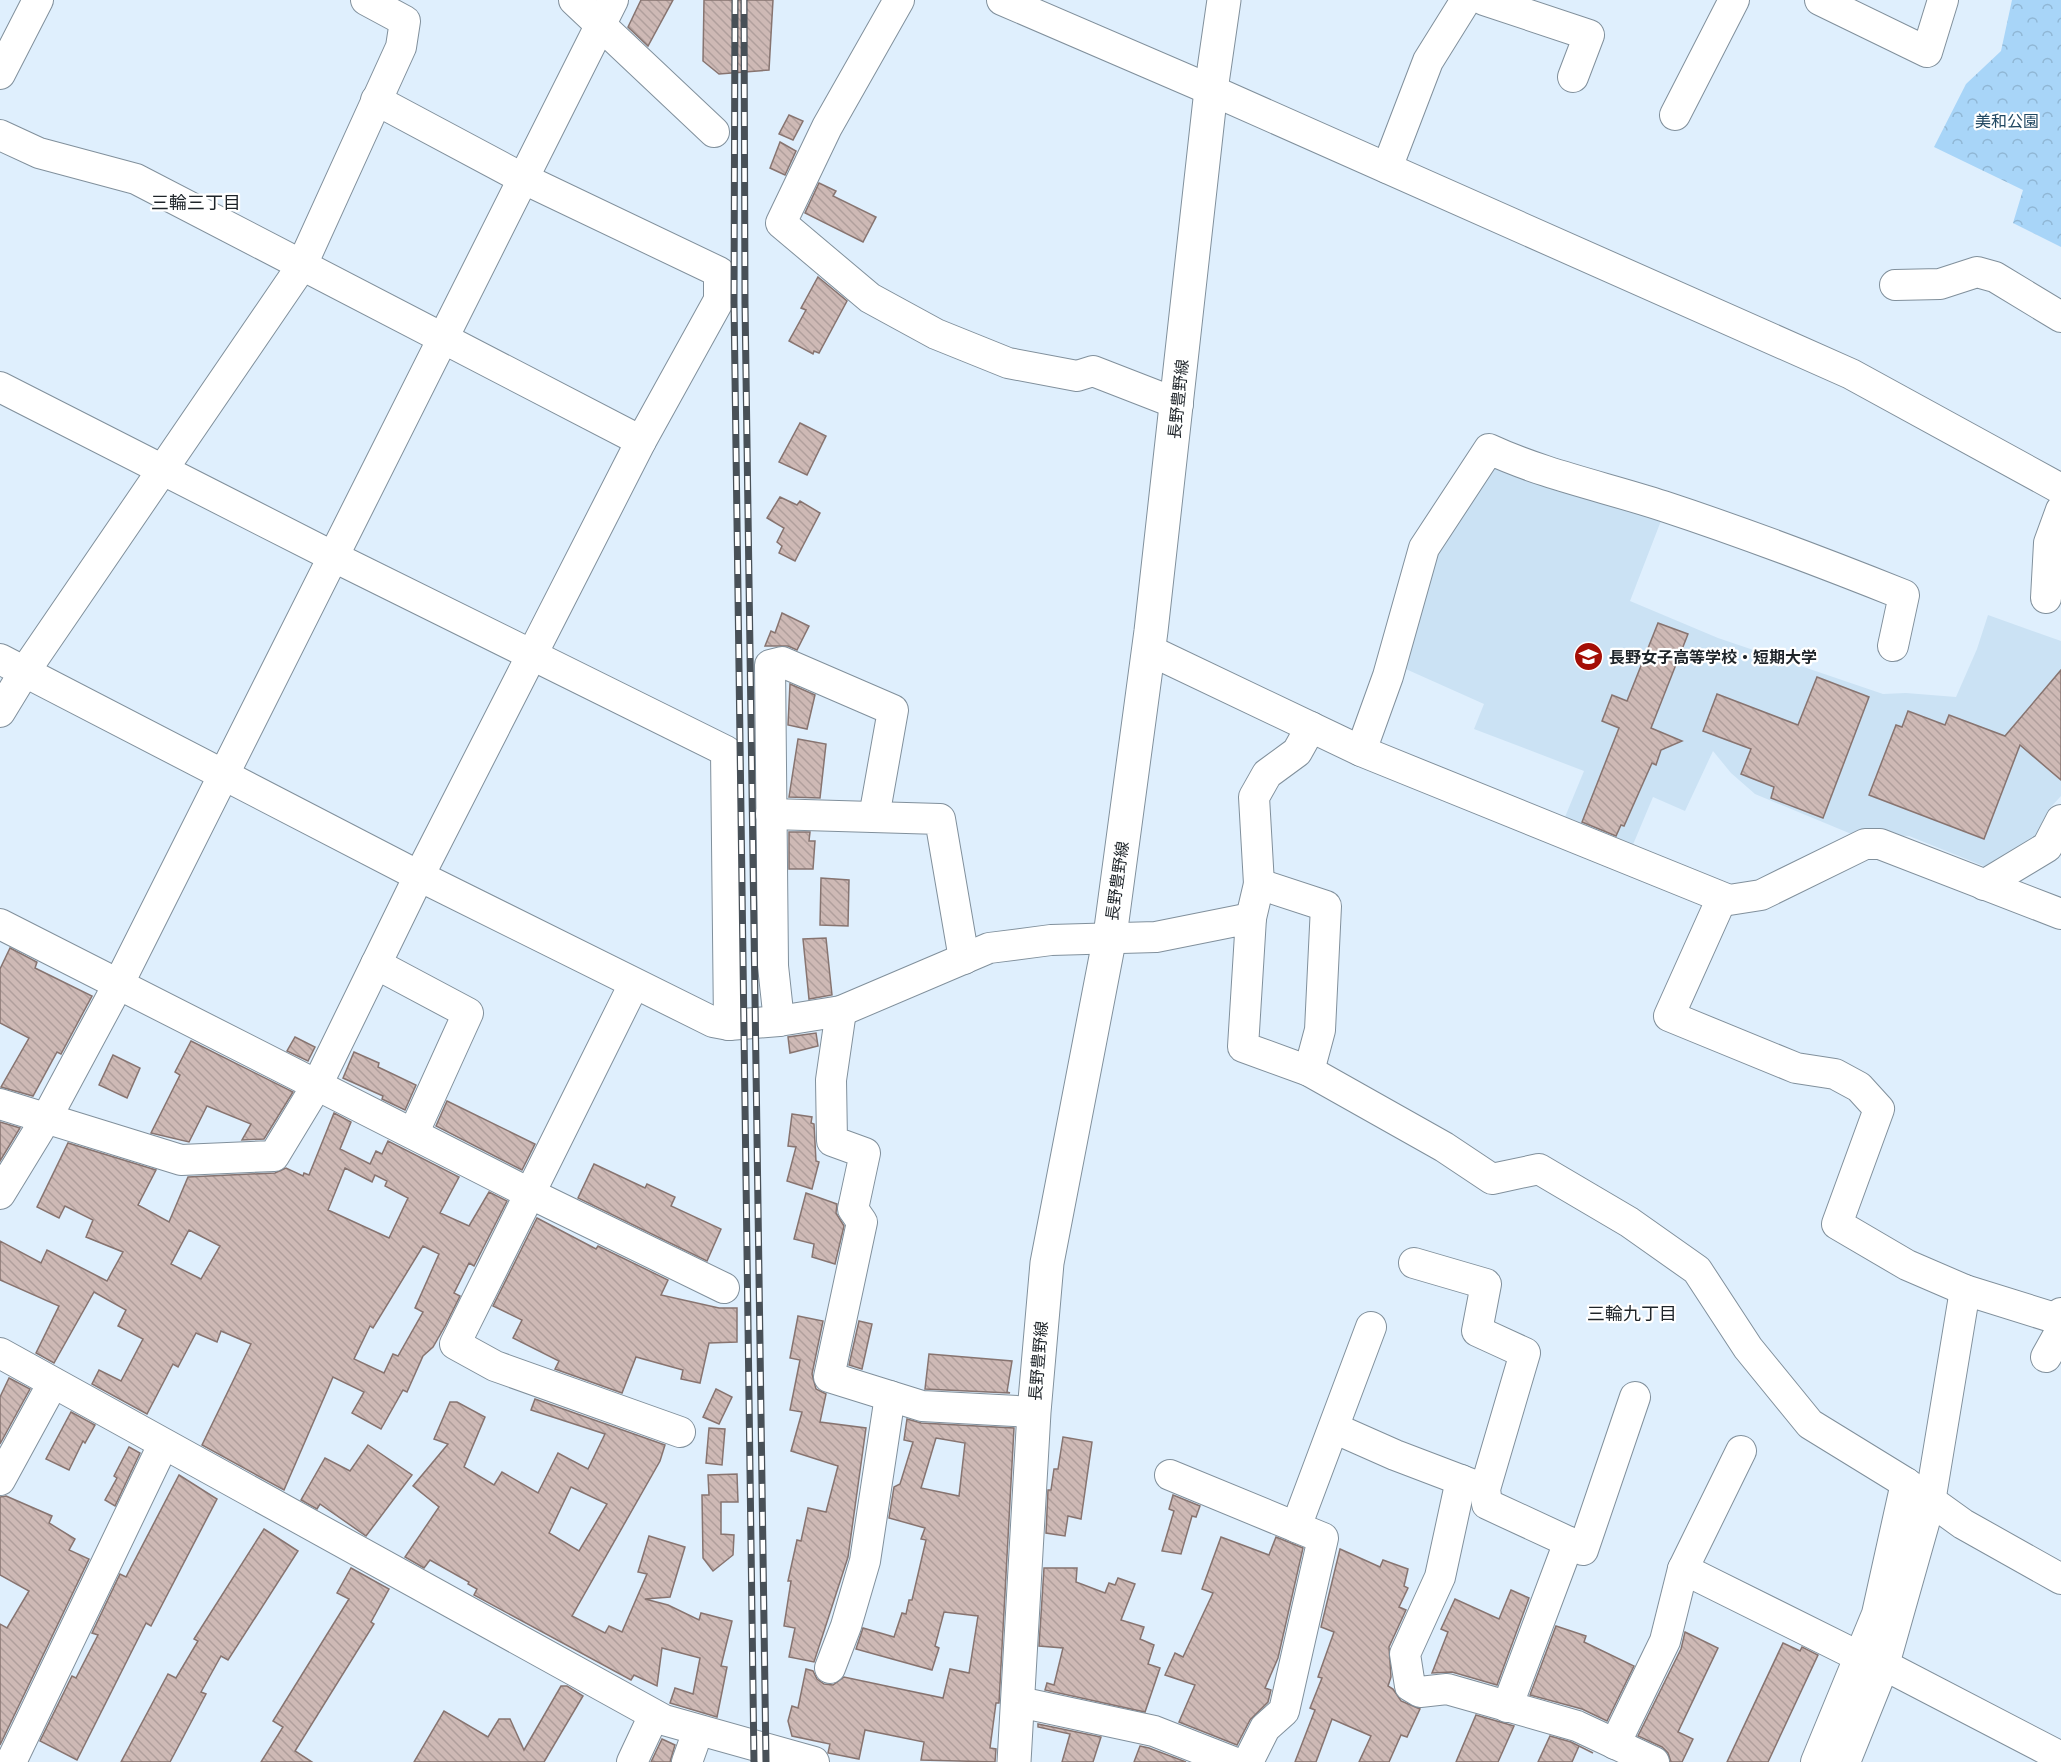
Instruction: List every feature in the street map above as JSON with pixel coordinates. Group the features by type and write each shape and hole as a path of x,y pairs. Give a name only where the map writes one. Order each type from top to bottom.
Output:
{"main road":[{"name":"長野豊野線","path":"1014,1762 1034,1412 1047,1263 1110,936 1149,650 1211,90 1224,0"}],"street":[{"path":"0,74 38,0"},
{"path":"0,712 12,665 164,470 301,267 402,47 405,21 366,0"},
{"path":"574,0 607,12 714,132"},
{"path":"899,0 826,127 781,223 870,298 936,334 1008,363 1077,376 1093,371 1178,404"},
{"path":"1002,0 1211,90 1851,374 2061,489"},
{"path":"1388,168 1428,62 1466,0"},
{"path":"1484,0 1588,35 1573,77"},
{"path":"1676,115 1734,0"},
{"path":"1820,0 1927,52 1943,0"},
{"path":"0,1194 46,1117 119,983 222,774 607,12"},
{"path":"0,1104 181,1160 274,1156 317,1085 419,876 641,441 719,300 719,272 522,178 376,100"},
{"path":"0,135 39,153 136,179 301,267 641,441"},
{"path":"1894,285 1940,284 1977,272 1995,277 2061,317"},
{"path":"0,387 332,556 726,751 729,1025"},
{"path":"1361,751 1388,676 1424,548 1489,449 1529,468 1661,505 1806,555 1904,595 1893,645"},
{"path":"2046,598 2049,543 2061,510"},
{"path":"1149,650 1361,751 1722,898 1729,900 1761,896 1865,844 1880,844 2061,914"},
{"path":"779,1021 773,966 770,665 782,662 893,710 874,817"},
{"path":"12,665 419,876 713,1022 729,1025 779,1021 841,1011 989,948 1110,936 1156,936 1251,918"},
{"path":"1311,727 1297,752 1267,774 1254,797 1259,884 1251,918 1243,1047 1310,1071 1444,1147 1492,1179 1539,1169 1666,1247 1697,1270 1748,1348 1810,1424 1906,1483 1963,1524 2061,1579"},
{"path":"771,814 940,819 964,959"},
{"path":"1984,885 2047,847 2061,820"},
{"path":"1259,884 1326,906 1320,1030 1310,1071"},
{"path":"1722,898 1669,1016 1796,1068 1835,1074 1859,1087 1880,1109 1837,1224 1907,1264 1965,1290 2059,1316 2061,1332 2046,1357"},
{"path":"0,924 414,1132 531,1194 724,1288"},
{"path":"376,964 468,1013 414,1132"},
{"path":"634,984 455,1344 495,1366 680,1432"},
{"path":"841,1011 831,1080 832,1141 865,1153 853,1209 862,1222 829,1377 922,1406 1034,1412"},
{"path":"1414,1263 1486,1284 1477,1331 1525,1353 1473,1484 1440,1577 1405,1654 1410,1686 1420,1692 1447,1689 1577,1726 1654,1762"},
{"path":"1826,1761 1872,1661 1930,1502 1965,1290"},
{"path":"1296,1527 1371,1327"},
{"path":"0,1353 654,1715 698,1731 755,1743 814,1762"},
{"path":"0,1480 53,1383"},
{"path":"830,1668 846,1626 865,1561 890,1396"},
{"path":"1334,1428 1395,1455 1473,1484 1488,1504 1583,1550 1635,1397"},
{"path":"11,1762 163,1445"},
{"path":"1615,1744 1665,1641 1683,1569 1741,1451"},
{"path":"1170,1474 1323,1538 1284,1711 1265,1728 1248,1762"},
{"path":"1872,1661 1877,1614 1906,1483"},
{"path":"1507,1707 1569,1542"},
{"path":"1683,1569 2061,1757"},
{"path":"1019,1702 1154,1731 1233,1762"},
{"path":"632,1762 654,1715"},
{"path":"687,1762 698,1731"}],"shaded area":[{"name":"長野女子高等学校・短期大学","path":"1491,462 1664,513 1630,601 1718,638 1883,694 1906,693 1956,697 1977,649 1988,615 2061,641 2061,796 2049,809 2035,836 1986,867 1909,836 1870,835 1861,838 1755,794 1731,773 1713,751 1685,811 1653,797 1632,847 1565,817 1584,771 1474,729 1484,704 1399,666 1441,539"}],"green space":[{"name":"美和公園","path":"2012,0 2061,0 2061,247 2013,223 2023,190 1934,147 1966,84 2001,51"}],"building":[{"path":"641,0 673,0 648,46 628,27"},
{"path":"704,0 773,0 769,70 719,74 703,61"},
{"path":"789,115 803,121 793,140 779,134"},
{"path":"780,142 796,151 785,175 770,168"},
{"path":"819,183 836,191 833,196 876,217 863,242 805,213"},
{"path":"818,277 847,301 819,353 814,351 813,354 789,341 806,310 801,308"},
{"path":"800,423 826,436 807,475 779,462"},
{"path":"780,497 797,505 800,501 820,513 795,561 779,553 782,546 777,542 784,528 767,518"},
{"path":"782,613 809,626 797,650 788,646 765,646 771,631 775,633"},
{"path":"1658,623 1688,634 1651,728 1682,741 1661,750 1656,765 1652,763 1624,826 1621,825 1616,836 1582,822 1619,728 1602,721 1612,695 1627,701"},
{"path":"2061,670 2061,780 2020,745 1984,839 1869,795 1896,725 1902,727 1908,711 1945,725 1949,715 2005,736"},
{"path":"1817,677 1869,697 1823,818 1771,798 1774,787 1741,774 1751,749 1703,731 1717,694 1798,725"},
{"path":"790,684 815,695 807,729 788,725"},
{"path":"798,739 826,744 820,798 789,797"},
{"path":"789,832 810,832 809,841 815,841 813,869 789,869"},
{"path":"821,878 849,880 848,926 820,925"},
{"path":"826,938 832,995 809,999 803,939"},
{"path":"10,948 37,962 35,968 92,996 61,1054 57,1052 33,1096 1,1087 29,1038 0,1023 0,969"},
{"path":"816,1033 818,1046 790,1053 788,1037"},
{"path":"295,1037 315,1047 308,1061 287,1051"},
{"path":"191,1041 293,1092 264,1139 242,1140 251,1124 207,1106 189,1142 151,1133 180,1075 175,1072"},
{"path":"354,1052 379,1063 378,1067 416,1085 405,1110 382,1099 383,1096 343,1078"},
{"path":"113,1055 140,1068 127,1098 99,1085"},
{"path":"447,1101 535,1144 522,1170 436,1126"},
{"path":"334,1113 351,1122 340,1149 370,1164 376,1151 382,1154 388,1141 459,1177 440,1213 469,1226 489,1192 507,1201 474,1266 469,1263 454,1293 460,1296 445,1326 433,1347 423,1356 407,1392 403,1390 381,1429 352,1413 364,1392 333,1377 284,1490 202,1445 251,1344 221,1331 217,1342 196,1333 178,1367 173,1364 147,1414 92,1384 99,1370 121,1381 143,1339 118,1326 126,1310 94,1292 54,1363 36,1353 59,1306 0,1280 0,1241 41,1263 47,1250 107,1281 123,1252 86,1237 93,1220 65,1206 59,1218 37,1207 68,1143 156,1170 138,1205 169,1222 188,1177 275,1173 286,1168 303,1176 304,1173 309,1175","holes":["345,1168 372,1182 375,1175 387,1181 385,1186 408,1198 389,1238 328,1210","189,1230 220,1246 201,1279 171,1264","423,1246 439,1254 415,1308 423,1312 398,1356 393,1354 384,1373 354,1359 370,1326 373,1328"]},
{"path":"792,1114 812,1117 811,1123 814,1124 816,1161 819,1162 812,1189 787,1181 796,1147 788,1146"},
{"path":"0,1122 20,1128 0,1161"},
{"path":"594,1164 645,1188 647,1184 675,1197 671,1206 721,1229 707,1261 578,1198"},
{"path":"806,1193 837,1204 836,1213 844,1226 835,1264 812,1257 814,1244 794,1239"},
{"path":"537,1218 596,1249 598,1246 668,1280 661,1295 719,1308 737,1308 737,1342 709,1343 700,1383 681,1379 683,1370 636,1357 622,1393 555,1369 559,1361 513,1338 522,1320 493,1306"},
{"path":"798,1316 823,1321 812,1374 816,1389 826,1394 820,1422 866,1428 848,1557 814,1662 789,1657 795,1628 784,1626 791,1581 788,1581 797,1540 801,1541 808,1508 826,1512 838,1466 791,1451 802,1412 790,1410 800,1360 790,1358"},
{"path":"859,1321 872,1324 862,1369 849,1365"},
{"path":"929,1354 1012,1361 1007,1392 1010,1393 925,1389"},
{"path":"9,1378 30,1389 0,1444 0,1397"},
{"path":"716,1389 732,1397 719,1424 703,1417"},
{"path":"535,1399 665,1445 660,1461 572,1616 605,1633 609,1626 622,1632 647,1574 638,1572 649,1536 685,1547 670,1597 645,1599 668,1605 699,1620 701,1613 732,1621 721,1666 727,1667 717,1717 670,1703 675,1688 693,1694 700,1658 662,1648 657,1686 634,1675 631,1680 474,1595 477,1589 468,1584 469,1582 430,1560 424,1568 405,1557 439,1507 413,1486 448,1444 434,1439 450,1402 457,1402 485,1417 464,1467 494,1485 502,1472 538,1493 558,1453 588,1469 605,1434 531,1410","holes":["571,1487 607,1504 579,1551 549,1533"]},
{"path":"71,1412 95,1425 85,1443 83,1441 69,1470 46,1459"},
{"path":"907,1419 921,1423 1014,1428 999,1703 996,1703 990,1748 996,1749 995,1762 921,1760 924,1742 865,1730 859,1759 828,1753 830,1744 792,1736 788,1721 792,1706 798,1708 806,1669 813,1671 817,1679 824,1684 833,1685 844,1677 943,1698 950,1669 969,1673 978,1616 944,1612 935,1646 939,1648 932,1670 856,1649 863,1628 894,1637 902,1613 906,1614 909,1600 912,1600 926,1540 921,1539 925,1528 889,1518 894,1487 900,1484 913,1442 904,1440","holes":["936,1438 965,1443 959,1496 921,1488"]},
{"path":"709,1428 725,1429 722,1465 706,1463"},
{"path":"1063,1437 1092,1442 1081,1519 1068,1516 1065,1536 1046,1533 1048,1490 1051,1490 1054,1469 1058,1469"},
{"path":"368,1445 412,1475 366,1536 320,1504 317,1509 301,1500 325,1458 350,1471"},
{"path":"129,1447 140,1453 115,1506 105,1500 117,1478 114,1476"},
{"path":"737,1474 738,1502 721,1502 721,1534 734,1535 733,1555 713,1571 703,1558 702,1495 709,1495 708,1475"},
{"path":"179,1475 217,1499 151,1626 146,1623 77,1760 40,1741 72,1676 76,1678 98,1635 92,1633 120,1574 126,1577"},
{"path":"1173,1495 1200,1506 1196,1517 1192,1516 1181,1554 1162,1551 1174,1511 1169,1509"},
{"path":"6,1496 52,1516 49,1523 75,1539 69,1550 89,1559 0,1745 0,1624 7,1628 29,1591 0,1575 0,1497"},
{"path":"264,1529 298,1551 228,1660 221,1656 201,1692 206,1694 170,1762 121,1762 168,1674 176,1678 198,1641 194,1639"},
{"path":"1221,1537 1269,1555 1276,1537 1303,1548 1278,1658 1265,1688 1271,1690 1268,1702 1250,1720 1237,1745 1179,1722 1195,1685 1165,1675 1175,1653 1183,1657 1213,1593 1202,1589"},
{"path":"1340,1549 1380,1567 1383,1560 1408,1569 1404,1586 1408,1588 1399,1607 1406,1610 1389,1647 1391,1677 1388,1686 1393,1689 1401,1701 1420,1709 1407,1737 1401,1735 1389,1762 1359,1762 1371,1736 1332,1719 1316,1762 1295,1762 1315,1710 1310,1708 1322,1678 1318,1677 1334,1632 1321,1627"},
{"path":"351,1568 389,1589 371,1622 374,1624 295,1751 312,1762 261,1762 283,1727 273,1721 349,1599 337,1593"},
{"path":"1044,1568 1077,1568 1076,1582 1105,1593 1109,1583 1115,1585 1118,1578 1135,1584 1121,1620 1144,1627 1140,1639 1154,1645 1148,1664 1160,1668 1145,1712 1045,1690 1047,1683 1054,1685 1063,1648 1039,1646"},
{"path":"1511,1590 1529,1598 1497,1685 1452,1672 1432,1673 1448,1632 1441,1629 1455,1599 1499,1619"},
{"path":"1556,1626 1586,1636 1584,1642 1634,1666 1607,1721 1582,1709 1530,1695"},
{"path":"1685,1632 1718,1648 1678,1732 1693,1739 1682,1762 1671,1762 1668,1753 1662,1747 1638,1736 1681,1649"},
{"path":"1783,1643 1800,1651 1802,1647 1818,1655 1768,1762 1727,1762"},
{"path":"561,1686 567,1686 583,1696 544,1762 414,1762 444,1711 488,1737 499,1719 510,1719 524,1750"},
{"path":"1476,1715 1514,1726 1498,1762 1456,1762"},
{"path":"1038,1724 1101,1737 1093,1762 1062,1762 1070,1734 1038,1727"},
{"path":"1550,1736 1579,1746 1572,1762 1538,1762"},
{"path":"662,1739 675,1745 670,1762 651,1762"},
{"path":"1140,1746 1149,1748 1186,1762 1134,1762"}],"railway":[{"path":"735,0 734,303 754,1762"},
{"path":"744,0 745,304 766,1762"}],"place":[{"name":"長野女子高等学校・短期大学","path":"1588,657"}],"district":[{"name":"三輪三丁目","path":"196,203"},
{"name":"三輪九丁目","path":"1632,1314"}]}
